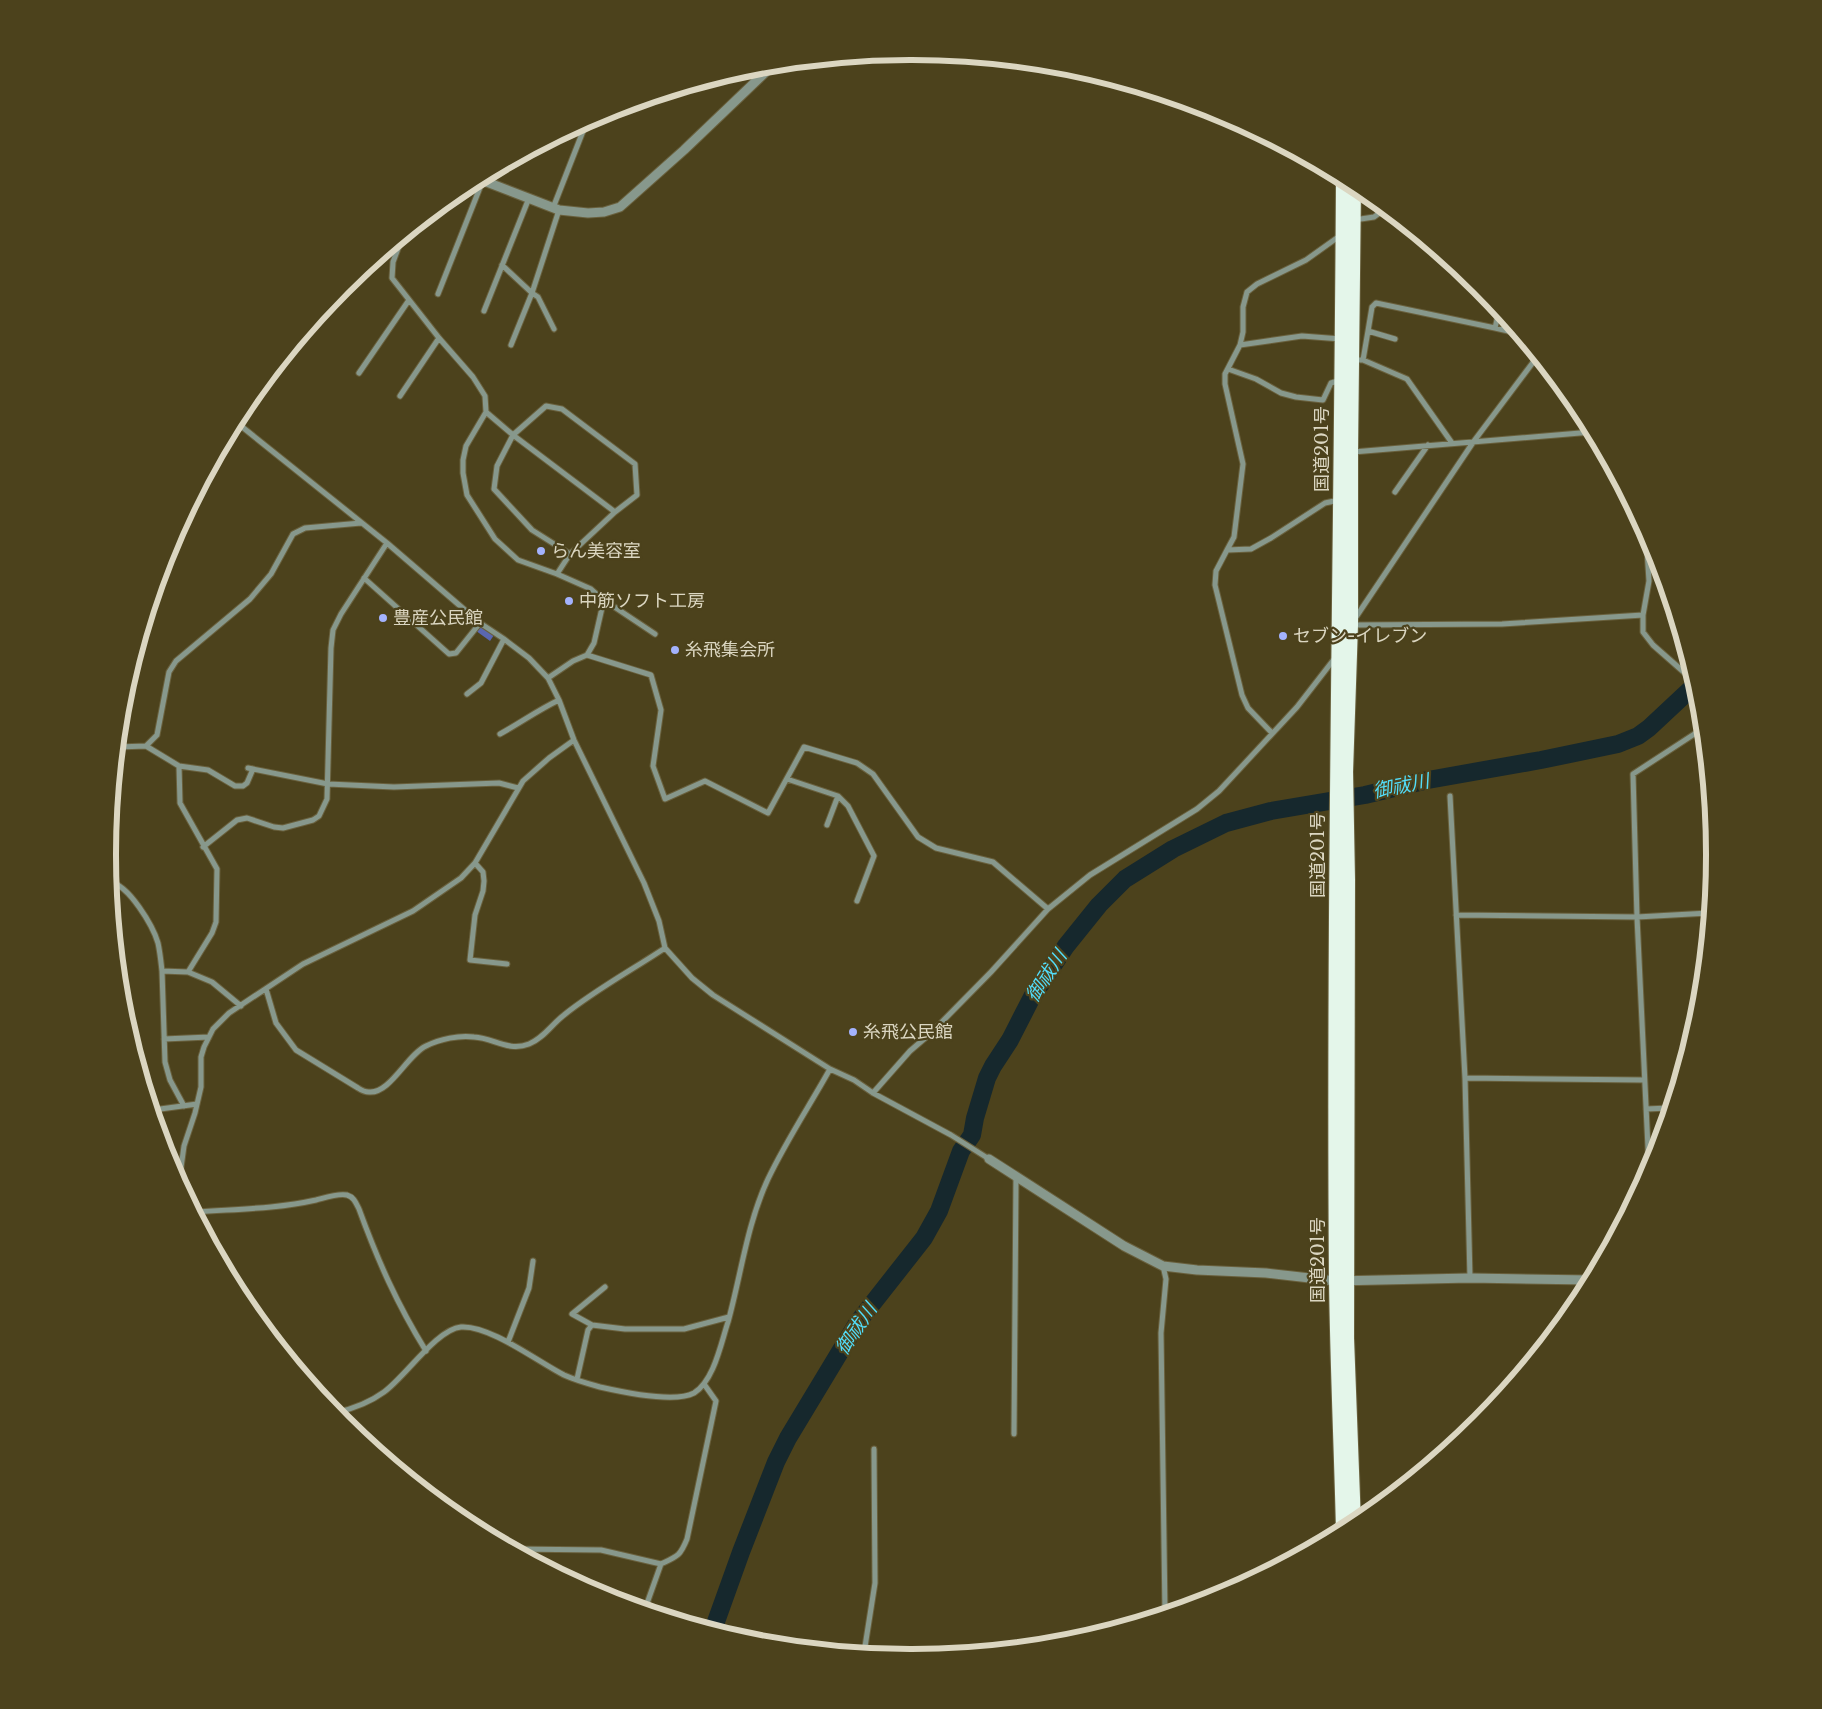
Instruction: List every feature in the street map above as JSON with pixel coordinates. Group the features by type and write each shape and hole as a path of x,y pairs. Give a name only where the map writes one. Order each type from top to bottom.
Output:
{"highway":[{"name":"国道201号","path":"1343,188 1339,653 1342,817 1348,900 1341,1280 1343,1521"},
{"name":"国道201号","path":"1341,772 1351,625 1351,452 1358,360 1354,195"},
{"name":"国道201号","path":"1341,1280 1353,1514"}],"street":[{"path":"488,183 556,209 588,213 604,212 620,206 684,150 764,74"},
{"path":"511,345 532,293 556,209 583,131"},
{"path":"438,294 478,189"},
{"path":"484,311 529,198"},
{"path":"1354,220 1374,217 1379,213"},
{"path":"1272,733 1248,708 1242,695 1215,585 1216,571 1234,537 1244,464 1225,384 1225,374 1240,345 1243,332 1242,307 1247,292 1258,284 1306,260 1342,234"},
{"path":"398,248 393,262 392,278 439,338 473,377 485,396 486,412 466,446 463,473 467,495 495,539 518,560 591,589 655,634"},
{"path":"502,265 538,297 554,329"},
{"path":"359,373 408,300"},
{"path":"1452,443 1407,379 1358,360 1368,331 1372,307 1376,303 1508,331"},
{"path":"1495,328 1497,319"},
{"path":"1368,331 1395,339"},
{"path":"1240,345 1302,336 1341,339"},
{"path":"400,396 439,338"},
{"path":"1351,625 1474,441 1534,362"},
{"path":"1228,369 1256,379 1281,393 1323,400 1331,383 1341,380"},
{"path":"557,574 570,554 614,512 637,494 635,464 562,409 546,406 513,435 497,466 494,489 532,530 570,554"},
{"path":"486,412 513,435 614,512"},
{"path":"242,427 387,543 480,623 529,658 548,678 559,700 574,740 644,883 659,921 666,948 692,978 713,995 830,1069 854,1080 874,1094 951,1134 1124,1246 1163,1266 1341,1280 1470,1278 1582,1280"},
{"path":"1351,452 1584,433"},
{"path":"1395,492 1428,445"},
{"path":"1228,550 1251,549 1325,503 1340,500"},
{"path":"146,746 157,735 169,672 176,661 250,599 271,574 293,534 305,528 362,523"},
{"path":"203,847 237,820 247,818 283,828 313,820 319,816 327,798 333,630 341,614 387,543"},
{"path":"1647,555 1648,581 1643,615 1643,632 1653,645 1683,672"},
{"path":"364,578 449,654 456,653 480,623"},
{"path":"587,656 594,643 602,608 602,598"},
{"path":"1351,625 1502,624 1643,615"},
{"path":"467,694 481,683 504,639"},
{"path":"874,1094 910,1051 931,1033 991,972 1048,909 1090,875 1197,809 1219,792 1297,706 1339,653"},
{"path":"548,678 573,661 587,656 651,675 661,710 653,766 665,799 705,781 768,813 804,746 857,763 873,774 918,837 936,848 993,862 1048,909"},
{"path":"500,734 527,720 534,712 559,700"},
{"path":"1648,1151 1637,917 1633,774 1696,733"},
{"path":"181,1168 184,1146 201,1087 202,1057 208,1037 225,1016 303,964 413,911 461,878 474,863 518,788 532,772 574,740"},
{"path":"124,747 146,746 179,766 208,770 235,786 243,786 247,783 250,769 328,784 394,787 499,783 518,788"},
{"path":"179,766 180,803 217,869 216,922 212,933 188,972"},
{"path":"787,779 838,796 848,806 874,856 857,901"},
{"path":"827,825 838,796"},
{"path":"1450,796 1465,1078 1470,1278"},
{"path":"474,863 483,872 484,881 483,891 475,914 470,960 507,964"},
{"path":"117,884 126,890 138,904 158,942 162,971 165,1062 170,1080 184,1106"},
{"path":"1456,915 1637,917 1703,913"},
{"path":"266,989 276,1023 296,1050 358,1088 368,1092 381,1090 414,1054 425,1046 439,1040 474,1037 506,1046 518,1047 530,1044 541,1037 578,1005 666,948"},
{"path":"162,971 188,972 212,982 241,1006"},
{"path":"164,1039 208,1037"},
{"path":"343,1410 359,1406 385,1392 447,1332 462,1327 481,1330 508,1342 565,1375 599,1387 670,1398 692,1394 704,1384 714,1366 729,1317 753,1222 768,1180 830,1069"},
{"path":"1465,1078 1644,1080"},
{"path":"159,1109 197,1104"},
{"path":"1646,1109 1664,1108"},
{"path":"1014,1434 1016,1177"},
{"path":"201,1212 299,1204 342,1195 352,1198 356,1201 390,1289 426,1351"},
{"path":"508,1342 529,1288 533,1261"},
{"path":"1163,1266 1166,1278 1161,1333 1165,1607"},
{"path":"605,1287 572,1314 592,1326 625,1329 684,1329 729,1317"},
{"path":"577,1379 588,1330 592,1326"},
{"path":"526,1549 601,1550 661,1564 674,1558 681,1552 687,1539 716,1401 704,1384"},
{"path":"865,1647 875,1583 874,1449"},
{"path":"647,1604 661,1564"}],"shaded area":[{"path":"479,619 496,632 490,641 472,628"}],"waterway":[{"name":"御祓川","path":"715,1624 776,1462 788,1438 858,1322 924,1238 939,1211 961,1151 972,1135 987,1078 1010,1040 1032,997 1066,946 1099,905 1125,879 1173,849 1226,823 1271,811 1365,795 1428,780 1618,744 1638,736 1649,728 1688,692"}],"place":[{"name":"らん美容室","path":"541,551"},
{"name":"中筋ソフト工房","path":"569,601"},
{"name":"豊産公民館","path":"383,618"},
{"name":"セブン-イレブン","path":"1283,636"},
{"name":"糸飛集会所","path":"675,650"},
{"name":"糸飛公民館","path":"853,1032"}]}
